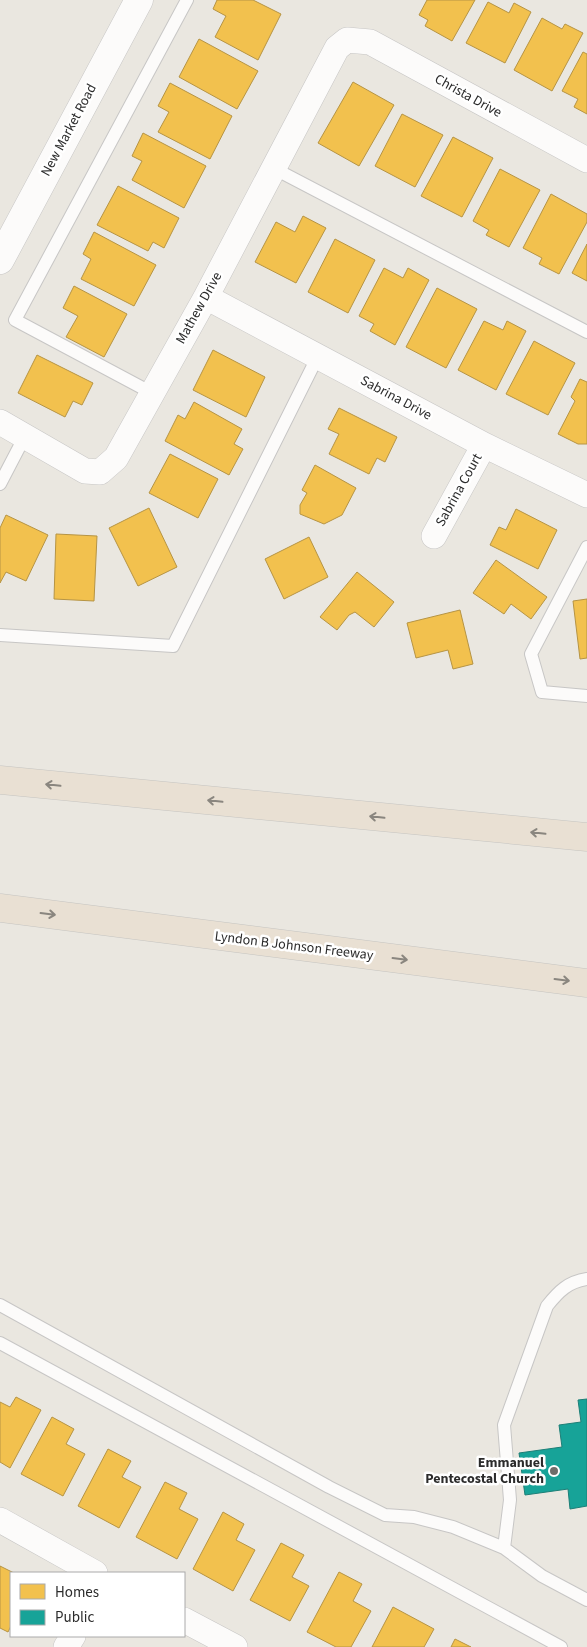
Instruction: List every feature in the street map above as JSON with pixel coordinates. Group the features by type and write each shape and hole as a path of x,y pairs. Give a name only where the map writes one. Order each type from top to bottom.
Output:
{"highway":[{"path":"0,780 587,837"},
{"name":"Lyndon B Johnson Freeway","path":"0,908 587,983"}],"street":[{"name":"New Market Road","path":"0,260 139,0"},
{"name":"Mathew Drive","path":"0,422 85,471 100,472 116,458 206,296 337,48 347,40"},
{"name":"Christa Drive","path":"347,40 370,42 587,160"},
{"name":"Sabrina Drive","path":"206,296 484,445 587,495"},
{"name":"Sabrina Court","path":"434,536 484,445"},
{"path":"0,1520 93,1572"},
{"path":"185,1621 235,1647"}],"lane":[{"path":"152,393 15,320 188,0"},
{"path":"273,168 587,332"},
{"path":"0,635 173,646 318,356"},
{"path":"0,484 24,436"},
{"path":"587,547 531,654 542,692 587,696"},
{"path":"504,1548 510,1500 504,1425 547,1306 560,1290 578,1280 587,1279"},
{"path":"0,1305 320,1482 385,1515 414,1517 453,1527 504,1548 542,1576 587,1600"},
{"path":"0,1343 561,1647"}],"building: Homes":[{"path":"217,0 253,0 281,14 258,60 215,37 226,16 213,9"},
{"path":"427,0 475,0 452,41 425,26 428,20 419,15"},
{"path":"488,2 509,13 514,3 531,12 505,63 466,43"},
{"path":"542,18 562,29 565,24 583,33 552,91 514,70"},
{"path":"199,39 258,71 237,109 179,77"},
{"path":"583,52 587,54 587,114 574,107 578,99 562,91"},
{"path":"353,82 394,105 359,166 318,143"},
{"path":"170,83 232,116 210,159 158,132 169,112 158,106"},
{"path":"402,114 443,135 415,187 375,166"},
{"path":"143,133 206,166 184,208 132,180 142,161 132,156"},
{"path":"453,137 493,158 462,217 421,196"},
{"path":"500,169 540,190 509,247 486,235 489,230 473,221"},
{"path":"118,186 179,218 164,248 153,242 148,251 97,225"},
{"path":"551,194 587,214 587,222 559,274 539,264 542,258 523,248"},
{"path":"303,216 326,228 296,283 255,262 276,222 295,232"},
{"path":"94,232 156,265 134,306 81,279 91,259 83,254"},
{"path":"335,239 375,260 348,313 308,292"},
{"path":"587,244 587,281 572,273"},
{"path":"384,268 403,278 408,268 429,280 395,345 370,331 374,324 359,316"},
{"path":"74,286 127,314 104,357 66,337 78,316 63,308"},
{"path":"437,288 477,309 446,368 406,347"},
{"path":"484,321 503,330 507,321 526,331 496,390 458,370"},
{"path":"534,341 575,363 548,415 506,394"},
{"path":"213,350 265,377 246,417 193,390"},
{"path":"37,355 93,383 82,405 73,401 65,417 18,393"},
{"path":"580,379 587,382 587,444 578,444 558,434 575,401 571,397"},
{"path":"194,402 242,429 234,444 243,449 229,475 165,441 178,415 185,419"},
{"path":"339,408 397,437 385,462 377,458 369,474 329,454 339,434 328,429"},
{"path":"170,454 218,479 198,518 149,493"},
{"path":"315,465 356,488 342,515 324,524 300,514 300,505 307,493 302,490"},
{"path":"149,508 177,567 138,586 109,528"},
{"path":"516,509 557,530 538,569 490,545 499,527 506,530"},
{"path":"6,515 48,535 26,581 6,572 0,583 0,528"},
{"path":"56,534 97,536 94,601 54,599"},
{"path":"309,537 328,577 284,599 265,559"},
{"path":"496,560 547,597 531,619 511,604 504,614 473,593"},
{"path":"357,572 394,602 374,627 355,612 349,615 337,630 320,617"},
{"path":"587,599 587,658 580,659 573,601"},
{"path":"460,610 473,664 453,669 448,650 416,658 407,623"},
{"path":"16,1397 41,1410 10,1468 0,1462 0,1402 10,1407"},
{"path":"52,1417 74,1429 66,1444 85,1454 63,1496 21,1474"},
{"path":"108,1449 131,1461 122,1477 141,1487 119,1528 78,1506"},
{"path":"165,1482 187,1493 179,1509 198,1519 177,1559 136,1537"},
{"path":"223,1512 244,1524 236,1540 255,1550 233,1591 193,1569"},
{"path":"281,1543 304,1555 292,1577 309,1586 290,1621 250,1600"},
{"path":"0,1566 12,1572 10,1572 10,1628 8,1632 0,1628"},
{"path":"339,1572 362,1584 353,1601 371,1611 351,1647 336,1647 307,1632"},
{"path":"393,1607 434,1629 424,1647 372,1647"},
{"path":"455,1639 471,1647 451,1647"}],"building: Public":[{"name":"Emmanuel Pentecostal Church","path":"587,1399 587,1506 570,1509 568,1489 525,1495 519,1453 562,1447 559,1425 581,1422 578,1400"}],"place":[{"name":"Emmanuel Pentecostal Church","path":"554,1471"}]}
